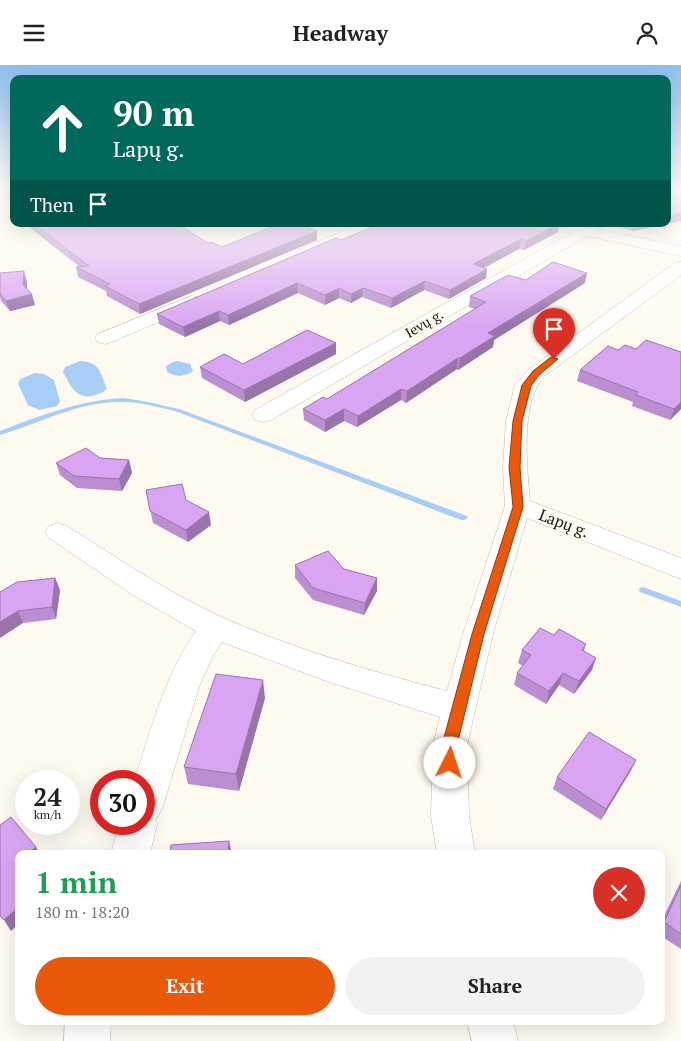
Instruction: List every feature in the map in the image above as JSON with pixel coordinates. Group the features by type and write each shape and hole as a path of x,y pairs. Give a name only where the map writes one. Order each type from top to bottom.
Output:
{"street":[{"path":"293,257 347,235"},
{"name":"Ievų g.","path":"263,415 579,235"},
{"path":"602,235 681,251"},
{"name":"Lapų g.","path":"681,267 536,373 526,385 517,430 514,467 518,507 539,513 681,569"},
{"path":"105,338 205,295"},
{"path":"455,850 450,816 450,745 478,634 518,507"},
{"path":"58,532 151,594 216,627 302,660 395,691 459,708"},
{"path":"155,772 183,687 199,651 216,627"},
{"path":"131,850 135,835"},
{"path":"87,1041 88,1025"},
{"path":"491,1025 495,1041"}],"water":[{"path":"80,361 92,363 98,369 107,389 92,396 81,395 74,390 63,372 65,367"},
{"path":"178,361 190,364 193,371 180,376 167,372 166,366"},
{"path":"35,373 44,374 54,380 60,402 57,406 39,410 28,405 18,384 20,379"}],"building":[{"path":"48,235 195,235 208,243 211,242 222,247 253,235 308,235 139,304 105,286 110,284 76,267 89,266"},
{"path":"354,235 538,235 526,241 521,239 473,264 487,269 450,290 425,281 392,298 363,288 351,294 339,288 325,295 297,283 228,315 219,311 183,327 157,314 336,238 341,240"},
{"path":"553,262 587,273 488,333 495,336 407,391 401,389 358,416 344,409 325,420 303,409 323,397 327,399 486,302 470,296 508,275 526,280"},
{"path":"24,271 23,285 32,294 6,301 0,293 0,273"},
{"path":"307,330 336,343 244,390 200,367 224,354 243,364"},
{"path":"646,340 681,352 681,402 674,409 636,395 638,392 580,370 608,346 618,350 625,345 636,349"},
{"path":"86,448 100,458 129,460 119,479 74,476 56,463"},
{"path":"182,484 186,500 209,512 186,530 150,511 146,490"},
{"path":"328,551 344,569 377,578 365,603 313,588 295,565"},
{"path":"55,578 52,607 18,611 0,622 0,592 17,582"},
{"path":"540,628 554,635 559,629 586,644 582,650 596,658 579,681 563,673 549,691 517,673 531,655 522,650"},
{"path":"216,674 263,680 236,774 184,767"},
{"path":"589,732 636,760 606,809 557,777"},
{"path":"11,817 15,822 15,835 26,835 36,847 32,850 15,850 15,910 4,920 0,916 0,825"},
{"path":"229,841 228,850 170,850 171,845"},
{"path":"681,885 681,934 665,923"}],"waterway":[{"path":"0,433 95,403 110,400 143,403 177,410 464,518"},
{"path":"643,590 681,604"}],"route":[{"path":"450,763 450,745 478,634 518,507 514,467 517,421 526,385 536,373 554,359"}]}
